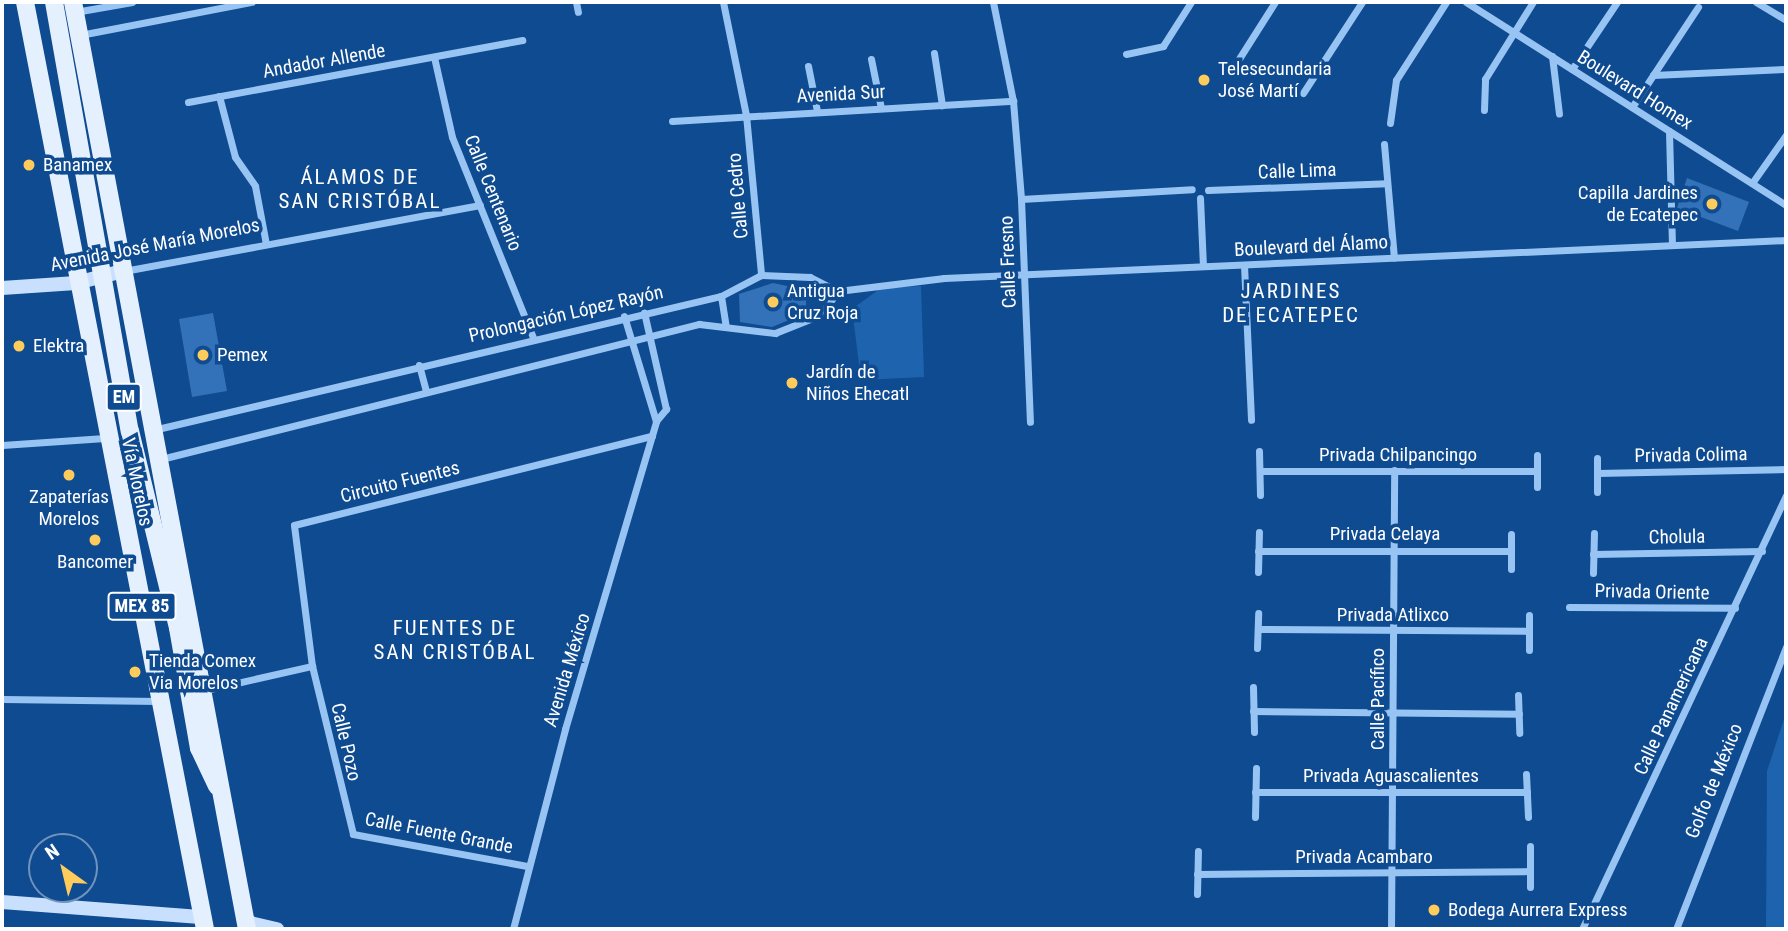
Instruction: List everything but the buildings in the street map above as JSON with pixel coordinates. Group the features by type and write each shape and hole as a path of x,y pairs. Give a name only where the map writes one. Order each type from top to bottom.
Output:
{"main road":[{"name":"Vía Morelos","path":"25,2 105,438 163,701 204,923"},
{"name":"EM","path":"54,2 130,431 178,628 199,748 220,792"},
{"name":"Vía Morelos","path":"74,7 158,459 206,690 220,792 246,926"},
{"name":"Avenida José María Morelos","path":"2,289 76,283 123,271"},
{"path":"2,902 204,923"},
{"path":"246,926 277,929"}],"street":[{"path":"74,7 132,2"},
{"path":"79,35 252,2"},
{"path":"576,2 578,12"},
{"name":"Calle Cedro","path":"723,2 746,115 761,275"},
{"name":"Calle Fresno","path":"993,2 1013,101 1021,199 1030,422"},
{"path":"1126,54 1163,46 1191,2"},
{"path":"1235,65 1275,2"},
{"path":"1303,93 1362,2"},
{"path":"1390,123 1395,80 1446,2"},
{"name":"Boulevard Homex","path":"1466,2 1786,205"},
{"path":"1484,110 1485,79 1533,2"},
{"path":"1572,69 1617,2"},
{"path":"1756,2 1786,20"},
{"path":"1632,107 1698,7"},
{"name":"Andador Allende","path":"188,102 522,40"},
{"path":"934,53 943,105"},
{"path":"1552,56 1559,114"},
{"name":"Calle Centenario","path":"434,57 452,137 533,337"},
{"path":"871,59 881,108"},
{"path":"808,66 817,111"},
{"path":"1653,75 1786,69"},
{"path":"219,96 235,157 255,186 266,244"},
{"name":"Avenida Sur","path":"672,121 1013,101"},
{"path":"1669,131 1672,245"},
{"path":"1752,183 1786,135"},
{"path":"1384,144 1394,258"},
{"name":"Calle Lima","path":"1208,190 1387,183"},
{"path":"1021,199 1192,189"},
{"path":"1200,198 1203,266"},
{"name":"Avenida José María Morelos","path":"123,271 480,205"},
{"name":"Boulevard del Álamo","path":"838,291 1024,274 1786,240"},
{"path":"1244,265 1251,420"},
{"path":"761,275 810,277 838,291"},
{"name":"Prolongación López Rayón","path":"153,430 533,337 721,296 761,275"},
{"name":"Prolongación López Rayón","path":"158,459 699,324 775,333 820,315 838,291"},
{"path":"721,296 726,326"},
{"name":"Avenida México","path":"513,929 527,866 656,421 666,409 644,312"},
{"path":"624,316 656,421"},
{"path":"419,365 426,392"},
{"name":"Circuito Fuentes","path":"312,666 294,525 652,436"},
{"path":"2,445 105,438"},
{"path":"1259,451 1260,495"},
{"path":"1537,455 1537,487"},
{"path":"1597,458 1597,492"},
{"name":"Privada Colima","path":"1597,473 1786,469"},
{"name":"Calle Pacífico","path":"1391,929 1394,470"},
{"name":"Privada Chilpancingo","path":"1260,471 1537,471"},
{"name":"Calle Panamericana","path":"1582,929 1786,496"},
{"path":"1258,572 1259,532"},
{"path":"1593,573 1594,533"},
{"path":"1511,534 1511,569"},
{"name":"Privada Celaya","path":"1258,551 1511,551"},
{"name":"Cholula","path":"1593,554 1762,551"},
{"name":"Privada Oriente","path":"1569,607 1735,608"},
{"path":"1257,648 1258,613"},
{"path":"1529,615 1529,650"},
{"name":"Privada Atlixco","path":"1258,629 1529,631"},
{"name":"Golfo de México","path":"1676,929 1786,647"},
{"path":"206,690 312,666"},
{"name":"Calle Pozo","path":"312,666 350,825"},
{"path":"1253,687 1254,732"},
{"path":"1518,695 1519,733"},
{"path":"2,699 163,701"},
{"path":"1253,711 1393,710 1518,714"},
{"path":"1255,817 1256,768"},
{"path":"1526,774 1528,817"},
{"name":"Privada Aguascalientes","path":"1255,792 1527,792"},
{"name":"Calle Fuente Grande","path":"350,825 361,838 527,866"},
{"path":"1530,846 1530,887"},
{"path":"1197,894 1198,850"},
{"name":"Privada Acambaro","path":"1198,874 1530,871"}],"shaded area":[{"path":"921,286 924,377 861,380 852,309 881,288"},
{"path":"1786,713 1786,929 1766,929 1767,771"}],"place":[{"name":"Telesecundaria José Martí","path":"1204,80"},
{"name":"Banamex","path":"29,165"},
{"name":"Capilla Jardines de Ecatepec","path":"1712,204"},
{"name":"Antigua Cruz Roja","path":"773,302"},
{"name":"Elektra","path":"19,346"},
{"name":"Pemex","path":"203,355"},
{"name":"Jardín de Niños Ehecatl","path":"792,383"},
{"name":"Zapaterías Morelos","path":"69,475"},
{"name":"Bancomer","path":"95,540"},
{"name":"Tienda Comex Via Morelos","path":"135,672"},
{"name":"Bodega Aurrera Express","path":"1434,910"}],"district":[{"name":"ÁLAMOS DE SAN CRISTÓBAL","path":"360,189"},
{"name":"JARDINES DE ECATEPEC","path":"1291,303"},
{"name":"FUENTES DE SAN CRISTÓBAL","path":"455,640"}]}
